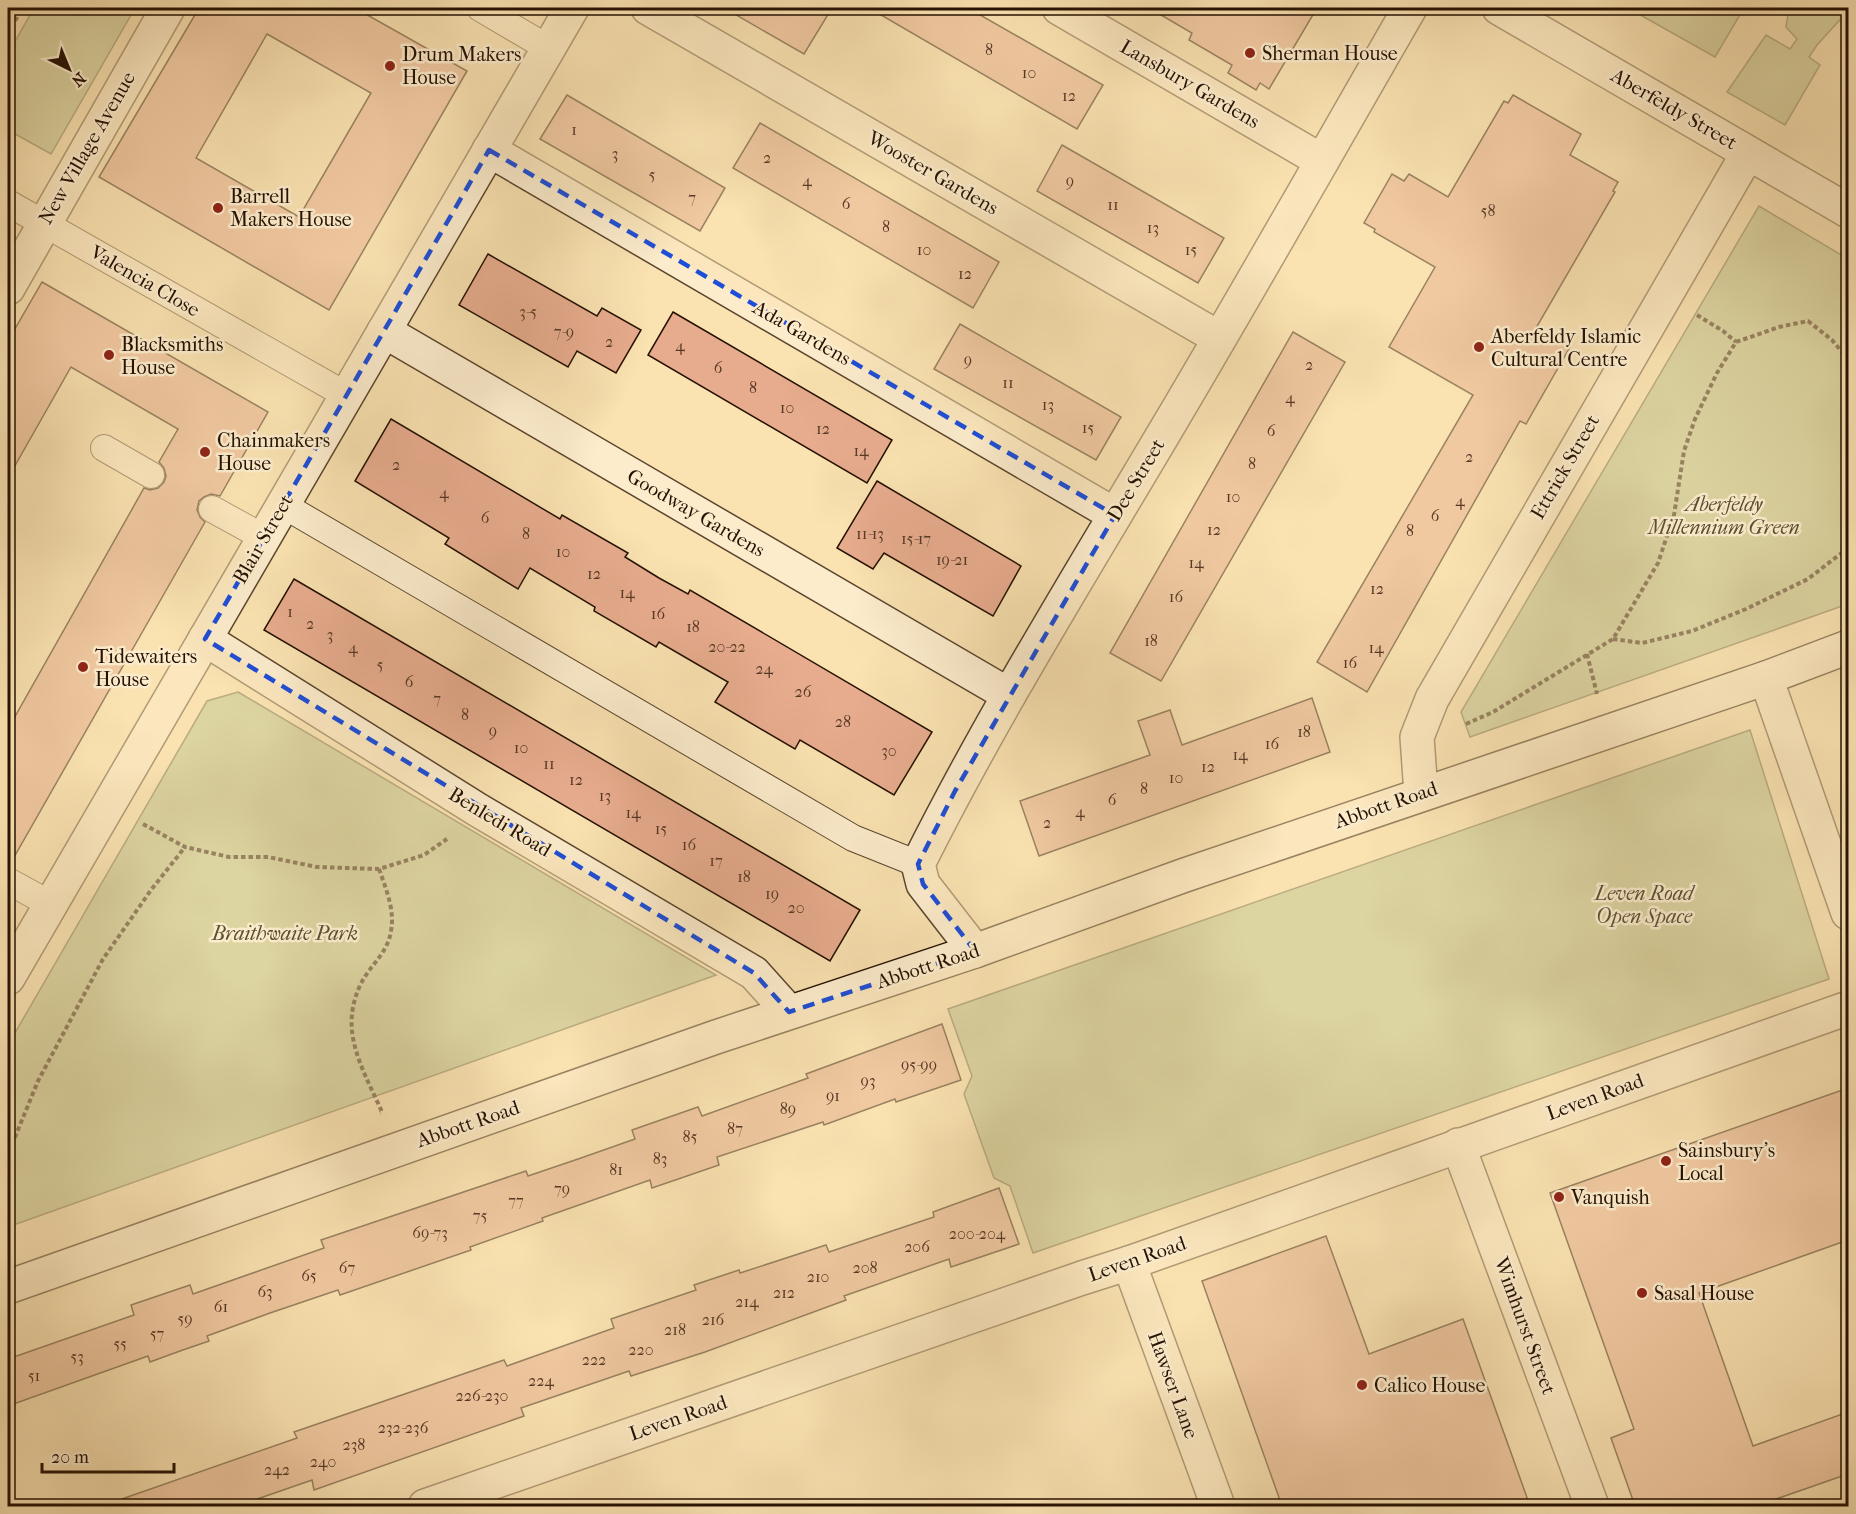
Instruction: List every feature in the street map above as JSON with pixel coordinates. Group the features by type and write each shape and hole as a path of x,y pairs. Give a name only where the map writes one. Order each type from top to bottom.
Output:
{"street":[{"name":"New Village Avenue","path":"8,288 168,8"},
{"name":"Blair Street","path":"8,978 572,8"},
{"name":"Wooster Gardens","path":"648,8 1219,338"},
{"name":"Lansbury Gardens","path":"1059,8 1322,161"},
{"name":"Dee Street","path":"918,864 955,791 1009,695 1410,8"},
{"name":"Aberfeldy Street","path":"1499,8 1848,211"},
{"name":"Ada Gardens","path":"489,150 1115,515"},
{"name":"Ettrick Street","path":"1421,793 1417,741 1432,699 1748,153"},
{"name":"Goodway Gardens","path":"384,331 1009,695"},
{"name":"Benledi Road","path":"204,639 478,810 754,973 789,1012"},
{"name":"Abbott Road","path":"8,1287 789,1012 975,951 1185,874 1766,678 1848,647"},
{"path":"1766,678 1848,913"},
{"path":"918,864 924,884 975,951"},
{"name":"Leven Road","path":"424,1506 1071,1281 1129,1263 1848,1008"},
{"name":"Wimhurst Street","path":"1458,1145 1592,1506"},
{"name":"Hawser Lane","path":"1129,1263 1218,1506"}],"lane":[{"path":"480,8 548,48"},
{"name":"Valencia Close","path":"8,202 346,396"},
{"path":"105,448 151,475"},
{"path":"283,505 853,838 918,864"},
{"path":"212,509 263,537"},
{"path":"8,881 50,904"}],"path":[{"path":"8,34 22,8"},
{"path":"1417,741 1493,712 1613,639 1658,563 1674,515 1684,451 1695,419 1717,373 1736,342 1779,327 1808,321 1832,340 1848,359"},
{"path":"1613,639 1642,643 1692,631 1746,609 1808,579 1848,548"},
{"path":"108,805 185,847 229,857 268,857 317,867 379,869 424,855 456,832 478,810"},
{"path":"8,1151 38,1081 103,959 151,890 185,847"},
{"path":"373,1116 382,1112 360,1060 352,1031 354,1000 364,978 381,957 392,932 390,899 379,869"}],"highlighted area":[{"path":"489,150 1115,515 955,791 918,864 923,884 975,951 789,1012 754,973 205,639"}],"green space":[{"path":"34,8 135,8 51,154 8,130 8,54"},
{"path":"1638,8 1744,8 1715,57 1635,12"},
{"path":"1789,8 1848,8 1848,11 1809,57 1820,65 1785,125 1727,92 1766,35 1790,49 1797,39 1786,27"},
{"name":"Aberfeldy Millennium Green","path":"1759,206 1848,259 1848,604 1470,737 1461,712"},
{"name":"Braithwaite Park","path":"238,692 716,975 8,1227 8,1045 207,701"},
{"name":"Leven Road Open Space","path":"1750,730 1829,979 1033,1253 1010,1186 994,1178 964,1094 972,1076 948,1009"}],"building":[{"path":"199,8 355,8 467,71 329,310 99,177","holes":["267,34 371,93 299,217 196,158"]},
{"path":"724,8 832,8 804,54"},
{"path":"869,8 968,8 1103,85 1077,129"},
{"name":"Sherman House","path":"1149,8 1317,8 1269,89 1260,83 1256,90 1228,73 1232,65 1189,40 1192,33"},
{"path":"567,95 725,188 700,231 540,139"},
{"path":"1513,95 1581,134 1570,155 1618,182 1613,191 1615,192 1536,328 1570,347 1526,424 1520,421 1367,692 1317,662 1473,395 1389,347 1435,267 1374,232 1375,229 1364,223 1392,174 1404,181 1409,174 1448,197 1504,101 1508,103"},
{"path":"760,123 999,262 973,308 733,168"},
{"path":"1062,145 1224,238 1198,283 1037,191"},
{"path":"488,254 597,316 602,308 641,330 616,373 577,351 568,367 459,305"},
{"path":"42,282 268,412 220,496 211,494 199,501 197,510 205,522 9,866 8,729 144,488 150,490 158,488 164,482 166,476 164,468 159,462 178,429 71,367 8,478 8,341"},
{"path":"673,312 892,440 867,483 648,355"},
{"path":"960,324 1121,417 1096,460 934,369"},
{"path":"1293,332 1345,362 1161,681 1110,653"},
{"path":"391,419 560,519 562,515 628,553 625,557 659,578 688,594 690,590 932,732 894,795 800,740 795,749 715,702 728,682 659,642 656,647 594,611 595,607 530,568 518,589 445,544 449,538 355,481"},
{"path":"877,481 1021,566 993,616 884,553 873,569 837,548"},
{"path":"294,579 860,910 830,961 264,630"},
{"path":"1312,698 1330,752 1039,856 1020,801 1150,755 1138,721 1170,710 1182,745"},
{"path":"942,1024 961,1080 717,1157 719,1165 652,1188 650,1180 542,1218 543,1221 470,1247 471,1250 340,1295 338,1290 207,1336 209,1341 150,1362 148,1356 8,1406 8,1359 134,1315 131,1305 190,1285 193,1294 324,1248 321,1240 526,1171 528,1176 635,1139 632,1130 698,1107 702,1116 808,1078 806,1074"},
{"name":"Sasal House","path":"1848,1088 1848,1240 1699,1293 1753,1446 1848,1412 1848,1474 1756,1506 1635,1506 1611,1438 1634,1429 1550,1193"},
{"path":"999,1188 1019,1244 951,1267 949,1259 844,1296 846,1300 705,1352 631,1376 629,1371 521,1408 524,1416 314,1490 312,1480 237,1506 117,1506 116,1501 297,1438 294,1432 504,1360 507,1366 614,1328 611,1319 696,1290 694,1285 739,1270 740,1273 826,1245 829,1252 934,1217 933,1212"},
{"name":"Calico House","path":"1326,1236 1369,1354 1463,1319 1530,1506 1282,1506 1202,1281"}],"place":[{"name":"Sherman House","path":"1250,53"},
{"name":"Drum Makers House","path":"390,66"},
{"name":"Barrell Makers House","path":"218,208"},
{"name":"Aberfeldy Islamic Cultural Centre","path":"1479,347"},
{"name":"Blacksmiths House","path":"109,355"},
{"name":"Chainmakers House","path":"205,452"},
{"name":"Tidewaiters House","path":"83,667"},
{"name":"Sainsbury's Local","path":"1666,1161"},
{"name":"Vanquish","path":"1559,1197"},
{"name":"Sasal House","path":"1642,1293"},
{"name":"Calico House","path":"1362,1385"}]}
